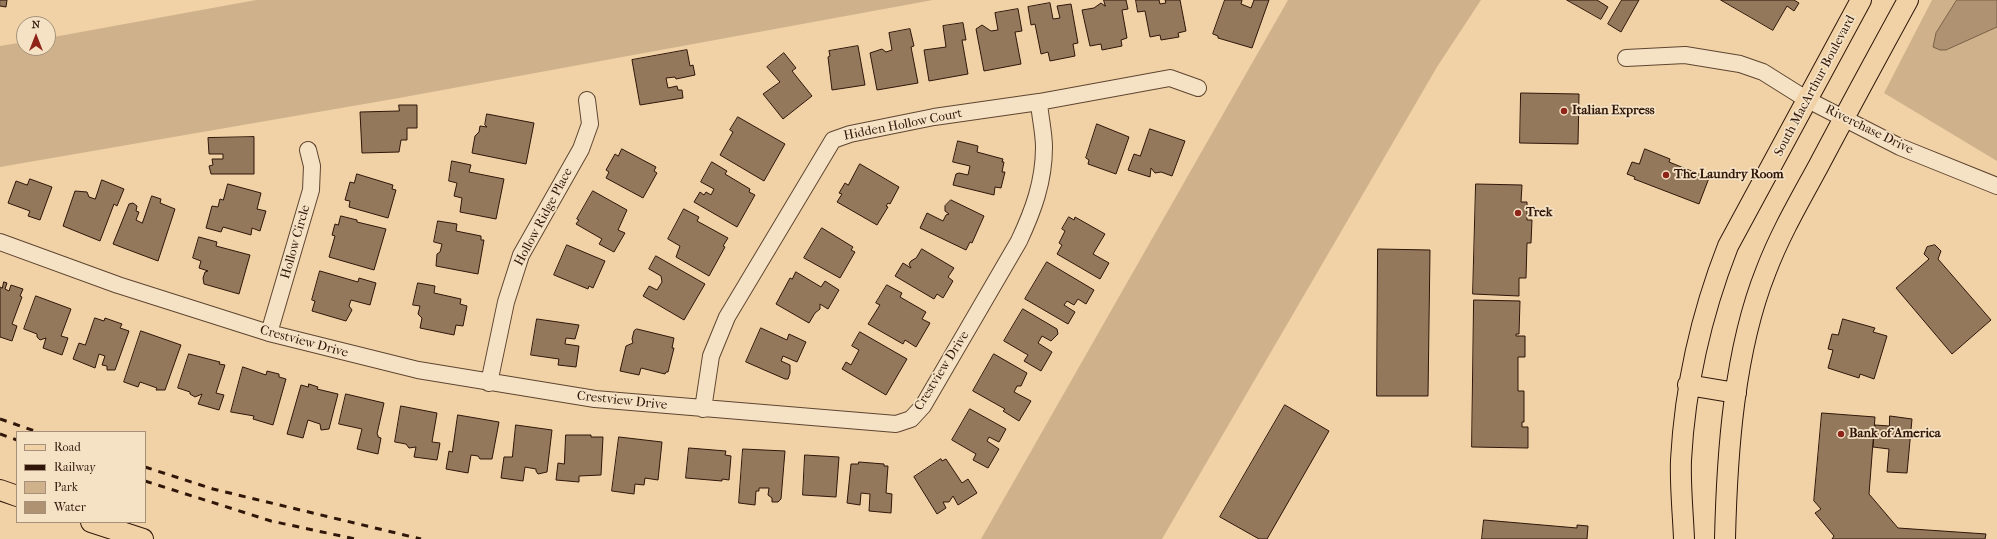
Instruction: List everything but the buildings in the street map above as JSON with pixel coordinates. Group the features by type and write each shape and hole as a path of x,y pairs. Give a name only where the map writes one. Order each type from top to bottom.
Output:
{"main road":[{"name":"South MacArthur Boulevard","path":"1684,539 1681,461 1688,385 1704,319 1728,246 1806,99 1861,0"},
{"path":"1725,539 1732,428 1736,393 1750,321 1766,272 1783,233 1908,0"},
{"path":"1688,385 1736,393"},
{"path":"0,490 16,496"},
{"path":"94,523 143,539"}],"street":[{"name":"Riverchase Drive","path":"1626,58 1685,56 1740,64 1763,72 1806,99 1900,147 1997,186"},
{"name":"Hidden Hollow Court","path":"703,409 711,356 727,317 833,140 850,134 934,117 1038,102 1170,78 1198,88"},
{"name":"Hollow Ridge Place","path":"490,383 506,302 521,255 582,149 590,124 588,100"},
{"name":"Crestview Drive","path":"0,242 118,285 269,333 374,360 490,383 595,399 896,424 911,419 923,406 1019,241 1030,218 1039,193 1044,146 1038,102"},
{"name":"Hollow Circle","path":"269,333 311,190 312,166 308,150"}],"green space":[{"path":"256,0 933,0 399,98 0,167 0,46 16,43 16,56 56,56 56,37"},
{"path":"1288,0 1481,0 1437,67 1162,539 981,539"},
{"path":"1932,0 1997,0 1997,161 1884,93"}],"water":[{"path":"1957,0 1997,0 1997,27 1946,50 1940,50 1933,47 1936,33"}],"railway":[{"path":"0,419 35,431"},
{"path":"0,434 16,440"},
{"path":"146,467 213,489 421,539"},
{"path":"146,481 271,521 355,539"}],"place":[{"name":"Italian Express","path":"1564,111"},
{"name":"The Laundry Room","path":"1666,175"},
{"name":"Trek","path":"1518,213"},
{"name":"Bank of America","path":"1841,434"}]}
